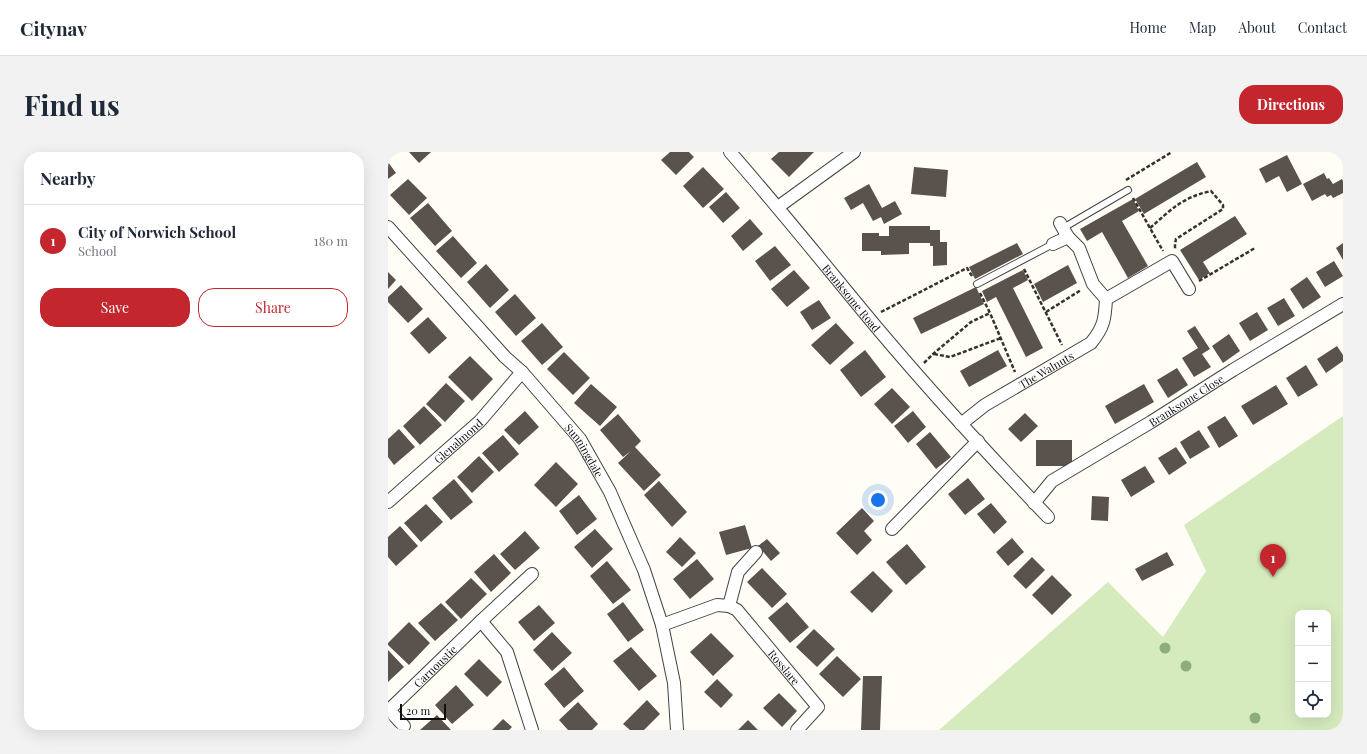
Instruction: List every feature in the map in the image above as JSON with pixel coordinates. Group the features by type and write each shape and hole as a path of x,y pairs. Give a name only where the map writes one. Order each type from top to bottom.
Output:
{"street":[{"name":"Branksome Road","path":"730,152 916,372 1048,518"},
{"path":"778,207 854,152"},
{"name":"Sunningdale","path":"388,227 505,356 522,372 580,439 610,492 644,570 662,625 674,682 677,730"},
{"path":"1053,244 1064,229 1079,248 1093,284 1106,300 1172,261 1189,289"},
{"name":"The Walnuts","path":"962,424 985,405 1091,343 1100,332 1105,316 1106,300"},
{"name":"Branksome Close","path":"1034,502 1052,482 1343,304"},
{"name":"Glenalmond","path":"388,502 480,421 522,372"},
{"path":"892,529 978,441"},
{"path":"662,625 718,606 729,606 738,572 756,552"},
{"name":"Carnoustie","path":"404,726 388,710 532,574"},
{"name":"Rosslare","path":"729,606 737,610 818,707 798,730"},
{"path":"481,621 507,652 532,730"}],"lane":[{"path":"1064,229 1128,190"},
{"path":"977,284 1053,244"}],"path":[{"path":"1166,256 1124,181 1172,152"},
{"path":"1150,228 1180,202 1195,195 1210,191 1224,205 1224,210 1176,239 1176,250"},
{"path":"1199,281 1255,248"},
{"path":"1021,261 1068,356"},
{"path":"871,320 879,313 967,268 977,284 1020,384"},
{"path":"1046,312 1093,284"},
{"path":"916,372 933,354 972,322 990,313"},
{"path":"933,354 950,357 1001,338"}],"green space":[{"path":"1343,416 1343,730 939,730 1108,582 1163,637 1206,571 1184,525"}],"building":[{"path":"409,152 431,152 419,163"},
{"path":"670,152 689,152 694,157 676,175 661,160"},
{"path":"779,152 814,152 789,177 771,159"},
{"path":"1287,155 1302,184 1287,192 1279,176 1266,183 1259,169"},
{"path":"388,162 396,173 388,179"},
{"path":"1197,162 1206,177 1144,214 1135,199"},
{"path":"703,167 724,189 703,208 683,186"},
{"path":"914,167 948,170 946,197 911,194"},
{"path":"1324,173 1327,179 1329,178 1333,184 1342,179 1343,193 1333,198 1331,195 1327,197 1325,194 1312,201 1303,184"},
{"path":"408,179 427,198 409,215 390,195"},
{"path":"869,184 882,208 895,201 902,214 884,224 881,217 873,221 863,203 851,210 844,198"},
{"path":"726,192 740,208 723,223 709,207"},
{"path":"1133,199 1139,211 1122,221 1148,266 1128,278 1102,232 1087,241 1080,229"},
{"path":"428,203 452,231 435,246 410,218"},
{"path":"1235,216 1247,234 1203,262 1210,273 1199,280 1180,250"},
{"path":"750,219 763,234 743,251 731,236"},
{"path":"889,226 930,226 930,230 940,230 940,242 947,242 947,265 933,266 933,246 930,246 930,243 909,243 909,254 881,255 881,251 862,251 862,233 879,233 879,236 889,236"},
{"path":"453,236 477,263 461,278 436,251"},
{"path":"1017,243 1023,254 975,279 969,267"},
{"path":"1343,243 1343,260 1336,248"},
{"path":"775,246 791,265 770,281 755,261"},
{"path":"1334,261 1343,276 1325,287 1316,272"},
{"path":"486,264 509,290 490,308 467,282"},
{"path":"1068,265 1077,283 1043,302 1034,284"},
{"path":"794,270 810,288 787,307 771,289"},
{"path":"1023,270 1028,280 1013,288 1043,348 1026,357 996,297 987,302 982,291"},
{"path":"388,272 396,280 388,289"},
{"path":"1307,277 1321,297 1303,309 1290,289"},
{"path":"401,285 423,309 408,323 388,302 388,297"},
{"path":"976,287 984,304 921,334 913,318"},
{"path":"515,294 536,318 516,336 495,312"},
{"path":"1284,298 1295,316 1278,326 1267,308"},
{"path":"819,300 831,318 812,330 800,312"},
{"path":"1257,312 1268,330 1250,341 1239,323"},
{"path":"428,317 447,338 429,354 410,333"},
{"path":"542,323 563,347 542,365 521,341"},
{"path":"836,323 854,343 830,365 811,345"},
{"path":"1195,326 1210,349 1202,354 1211,367 1194,377 1182,358 1198,348 1187,331"},
{"path":"1229,334 1240,351 1223,363 1212,346"},
{"path":"1337,346 1343,355 1343,361 1326,373 1317,359"},
{"path":"865,350 886,377 861,397 840,370"},
{"path":"998,350 1007,366 969,387 960,371"},
{"path":"564,352 590,378 573,395 547,369"},
{"path":"470,356 493,379 472,401 448,377"},
{"path":"1306,365 1318,385 1298,397 1286,378"},
{"path":"1177,368 1188,385 1168,398 1157,380"},
{"path":"446,383 465,401 445,422 426,404"},
{"path":"591,384 617,407 600,426 574,403"},
{"path":"1144,384 1154,402 1115,424 1105,406"},
{"path":"1276,385 1288,404 1253,425 1241,406"},
{"path":"892,388 910,407 892,424 874,404"},
{"path":"424,406 442,425 420,445 403,426"},
{"path":"525,411 539,427 519,445 504,430"},
{"path":"913,411 926,427 908,443 894,426"},
{"path":"1025,413 1038,426 1021,442 1008,429"},
{"path":"618,414 641,441 635,447 661,475 644,491 618,463 631,451 623,457 600,430"},
{"path":"1225,416 1238,436 1219,448 1207,427"},
{"path":"399,429 415,447 394,465 388,457 388,439"},
{"path":"1199,430 1210,447 1190,459 1180,442"},
{"path":"930,432 951,457 936,469 916,444"},
{"path":"503,435 519,454 499,472 482,453"},
{"path":"1036,440 1072,440 1072,466 1036,466"},
{"path":"1176,447 1187,463 1169,475 1158,458"},
{"path":"479,456 494,472 472,493 457,477"},
{"path":"556,462 578,484 556,507 534,485"},
{"path":"1145,466 1155,482 1131,497 1121,480"},
{"path":"968,478 985,499 965,515 948,494"},
{"path":"454,479 473,502 451,520 432,498"},
{"path":"659,481 687,512 672,527 644,495"},
{"path":"579,495 597,519 577,535 559,511"},
{"path":"1092,496 1109,497 1108,521 1091,520"},
{"path":"991,503 1007,522 994,534 977,514"},
{"path":"426,504 443,522 421,542 404,523"},
{"path":"862,508 874,521 864,531 872,540 857,555 836,533"},
{"path":"745,525 752,548 726,555 719,532"},
{"path":"400,526 418,546 396,566 388,557 388,537"},
{"path":"595,529 613,549 592,568 574,547"},
{"path":"525,531 540,548 515,570 500,554"},
{"path":"680,537 696,553 682,567 666,552"},
{"path":"1012,538 1024,552 1008,566 996,552"},
{"path":"767,539 780,553 771,561 758,546"},
{"path":"907,544 926,567 906,585 886,562"},
{"path":"1167,552 1174,565 1142,581 1135,569"},
{"path":"494,554 511,573 491,592 474,572"},
{"path":"1032,557 1045,570 1026,589 1013,576"},
{"path":"697,559 714,579 690,599 673,579"},
{"path":"607,561 631,590 613,604 590,576"},
{"path":"762,568 787,594 772,608 747,582"},
{"path":"873,571 893,591 872,613 850,592"},
{"path":"1052,575 1072,595 1052,615 1032,595"},
{"path":"471,578 487,594 461,619 445,602"},
{"path":"623,602 644,630 628,642 607,614"},
{"path":"787,602 809,627 790,643 768,618"},
{"path":"441,603 458,620 435,641 418,623"},
{"path":"539,605 555,623 534,641 518,622"},
{"path":"409,622 430,643 409,665 388,645 388,643"},
{"path":"814,629 835,649 817,667 796,647"},
{"path":"552,632 572,653 552,671 533,650"},
{"path":"711,633 734,656 713,676 690,652"},
{"path":"631,647 657,676 639,691 613,661"},
{"path":"388,650 404,667 388,682"},
{"path":"837,656 861,679 843,697 819,674"},
{"path":"479,659 502,682 487,697 464,674"},
{"path":"564,667 584,691 564,708 544,684"},
{"path":"863,676 882,676 880,730 861,730"},
{"path":"717,679 733,695 721,708 704,692"},
{"path":"456,685 474,705 452,724 435,705"},
{"path":"779,693 797,711 782,727 763,708"},
{"path":"647,700 660,714 644,730 630,730 623,724"},
{"path":"578,702 598,724 592,730 568,730 559,720"},
{"path":"437,715 451,730 420,730"},
{"path":"503,719 512,727 509,730 492,730"},
{"path":"748,720 758,730 738,730"}],"place":[{"name":"City of Norwich School","path":"1273,577"}]}
